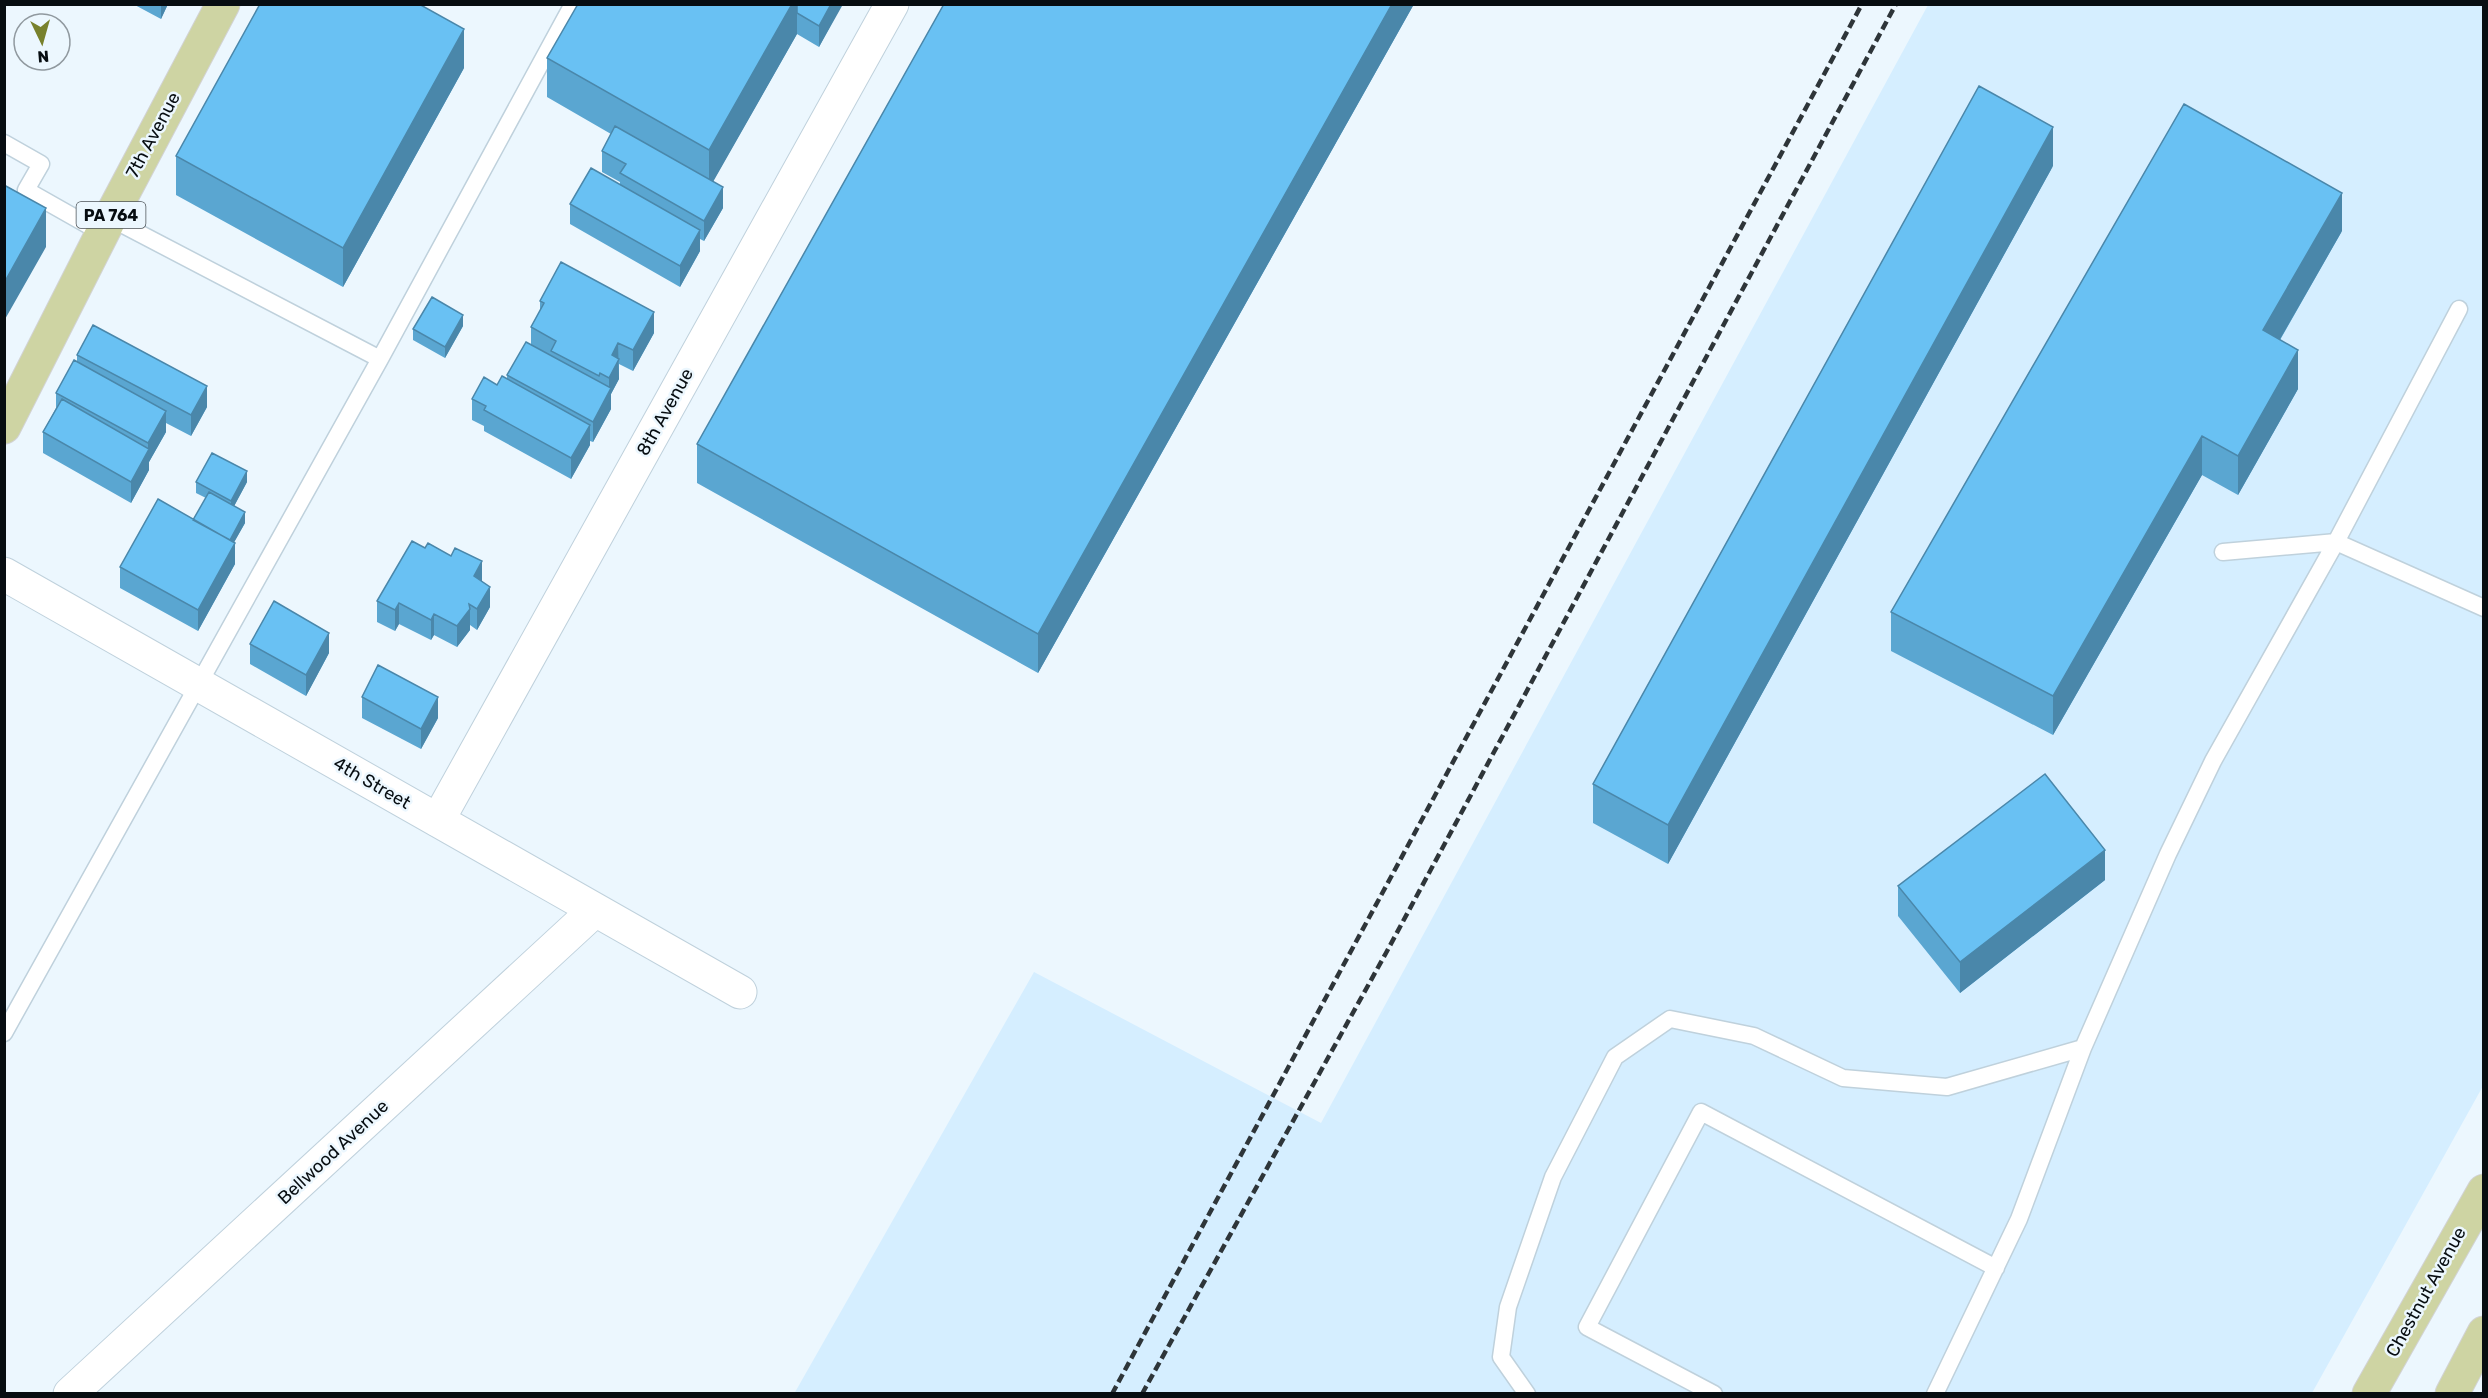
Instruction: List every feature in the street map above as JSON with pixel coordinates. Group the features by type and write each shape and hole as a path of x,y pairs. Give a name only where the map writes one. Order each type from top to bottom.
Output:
{"main road":[{"name":"7th Avenue","path":"4,427 222,4"},
{"name":"Chestnut Avenue","path":"2369,1394 2484,1191"},
{"path":"2452,1394 2484,1333"}],"street":[{"name":"8th Avenue","path":"438,820 892,4"},
{"name":"4th Street","path":"4,574 740,992"},
{"name":"Bellwood Avenue","path":"70,1394 595,910"}],"lane":[{"path":"4,1033 380,358 573,4"},
{"path":"4,143 41,164 26,190 380,358"},
{"path":"1935,1394 2019,1218 2083,1048 2168,854 2213,761 2336,542 2459,309"},
{"path":"2223,552 2336,542 2484,608"},
{"path":"1527,1394 1501,1358 1508,1307 1553,1177 1615,1057 1670,1019 1754,1036 1843,1078 1947,1087 2083,1048"},
{"path":"1714,1394 1587,1327 1701,1112 1996,1268"}],"shaded area":[{"path":"1928,5 2483,5 2483,1086 2312,1393 794,1394 1034,972 1321,1123"}],"building":[{"path":"260,4 419,4 464,29 343,248 176,156"},
{"path":"578,4 792,4 709,150 547,58"},
{"path":"797,4 831,4 819,26 797,13"},
{"path":"944,4 1392,4 1038,634 697,444"},
{"path":"1979,86 2053,127 1668,825 1593,784"},
{"path":"2184,104 2342,193 2263,330 2298,350 2238,456 2202,436 2053,696 1891,612"},
{"path":"615,126 723,187 704,221 620,173 626,164 602,151"},
{"path":"591,168 700,230 680,266 570,204"},
{"path":"4,185 46,208 4,283"},
{"path":"561,262 654,312 633,350 618,343 612,355 619,359 609,378 600,373 599,376 551,351 556,341 531,327 544,303 540,301"},
{"path":"432,297 463,315 445,347 413,329"},
{"path":"93,325 207,386 191,415 77,355"},
{"path":"526,342 611,388 593,422 507,375"},
{"path":"74,360 166,411 148,443 56,393"},
{"path":"502,376 590,425 571,458 484,410 486,406 472,399 484,377 497,385"},
{"path":"62,399 149,449 131,482 43,432"},
{"path":"212,453 247,471 231,501 196,482"},
{"path":"209,492 245,512 230,540 193,520"},
{"path":"158,499 235,543 198,610 120,567"},
{"path":"412,541 425,548 428,543 451,556 455,548 482,561 474,576 490,587 477,609 469,604 470,609 457,626 434,614 431,620 399,603 395,610 377,601"},
{"path":"274,601 329,633 306,675 250,644"},
{"path":"378,665 438,697 421,729 362,697"},
{"path":"2045,774 2105,850 1960,962 1898,886"}],"railway":[{"path":"1112,1394 1862,4"},
{"path":"1142,1394 1386,953 1896,4"}]}
